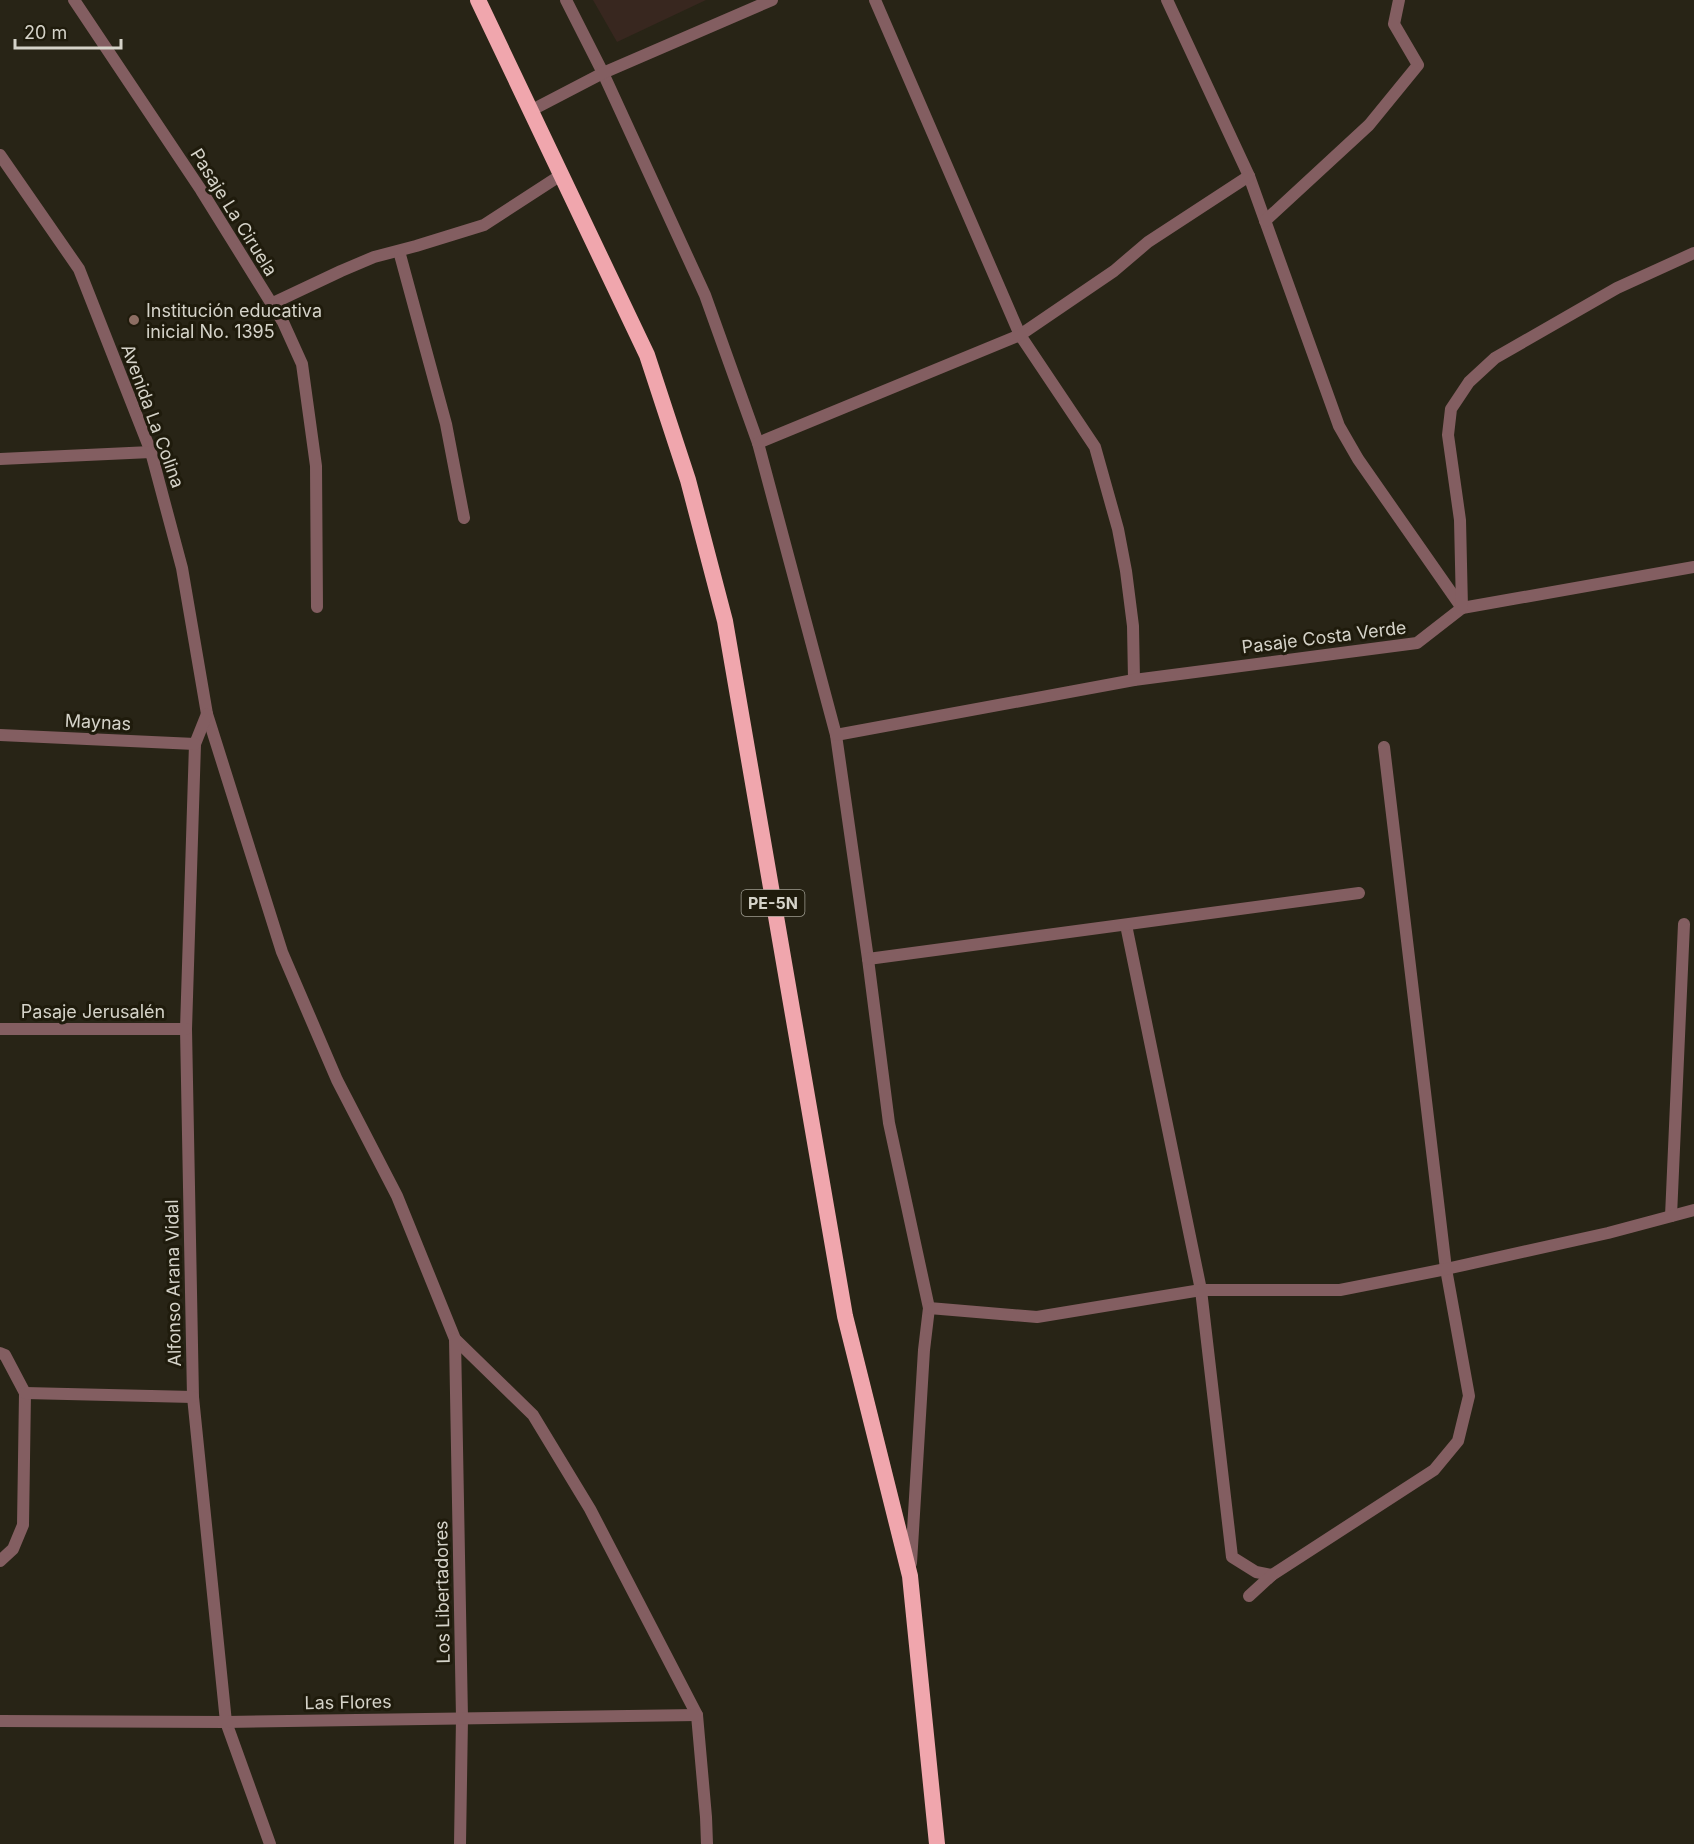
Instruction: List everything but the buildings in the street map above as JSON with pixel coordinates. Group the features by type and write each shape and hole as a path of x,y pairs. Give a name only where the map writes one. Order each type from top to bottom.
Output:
{"highway":[{"name":"PE-5N","path":"478,0 646,355 688,480 725,621 845,1316 910,1576 937,1844"}],"street":[{"name":"Pasaje La Ciruela","path":"74,0 201,190 283,322 302,364 316,466 317,607"},
{"path":"566,0 603,73 705,295 758,443 836,735 889,1123 929,1308 924,1350 910,1576"},
{"path":"530,111 603,73 772,0"},
{"path":"876,0 1020,335 1095,447 1118,529 1126,571 1133,626 1134,680"},
{"path":"1167,0 1249,176 1339,426 1358,459 1462,608"},
{"path":"1265,220 1369,125 1418,65 1394,24 1399,0"},
{"name":"Avenida La Colina","path":"0,155 4,169 79,269 151,452 182,568 207,714 282,952 337,1080 397,1196 455,1339"},
{"path":"271,304 374,257 484,225 561,175"},
{"path":"758,443 1020,335 1114,271 1148,242 1249,176"},
{"path":"399,251 446,424 464,518"},
{"path":"1462,608 1460,520 1448,435 1450,409 1469,382 1495,357 1617,288 1694,253"},
{"path":"0,459 151,452"},
{"path":"1462,608 1694,567"},
{"name":"Pasaje Costa Verde","path":"836,735 1134,680 1417,643 1462,608"},
{"name":"Alfonso Arana Vidal","path":"207,714 195,744 186,1029 193,1397 226,1722 270,1844"},
{"name":"Maynas","path":"0,735 195,744"},
{"path":"1250,1596 1272,1575 1434,1470 1458,1441 1470,1396 1446,1269 1384,747"},
{"path":"868,959 1359,893"},
{"path":"1671,1216 1684,924"},
{"path":"1126,925 1201,1290 1232,1557 1256,1572 1272,1575"},
{"name":"Pasaje Jerusalén","path":"0,1029 186,1029"},
{"path":"929,1308 1037,1317 1201,1290 1340,1290 1608,1233 1694,1209"},
{"path":"455,1339 533,1416 590,1509 697,1715 707,1844"},
{"name":"Los Libertadores","path":"455,1339 462,1718 460,1844"},
{"path":"0,1353 5,1355 25,1393 23,1525 13,1549 0,1560"},
{"path":"25,1393 193,1397"},
{"name":"Las Flores","path":"0,1721 226,1722 697,1715"}],"shaded area":[{"path":"593,0 706,0 617,42"}],"place":[{"name":"Institución educativa inicial No. 1395","path":"134,320"}]}
